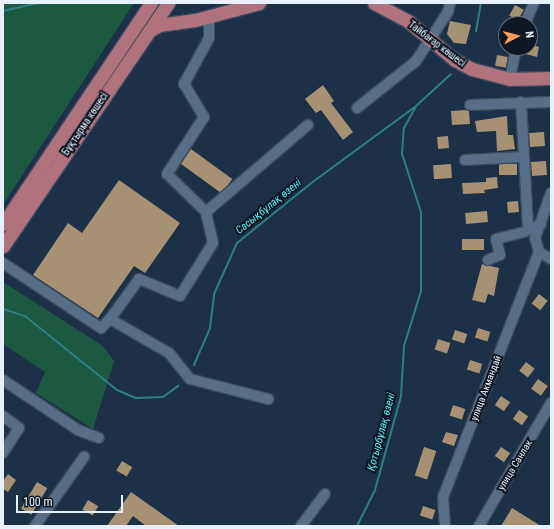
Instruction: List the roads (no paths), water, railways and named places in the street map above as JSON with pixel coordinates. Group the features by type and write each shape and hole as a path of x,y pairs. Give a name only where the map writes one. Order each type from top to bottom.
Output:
{"main road":[{"name":"Бұқтырма көшесі","path":"3,224 151,3"},
{"name":"Бұқтырма көшесі","path":"3,246 169,3"},
{"path":"169,3 176,15 195,20"},
{"path":"147,34 159,25 195,20 259,3"},
{"name":"Тайбағар көшесі","path":"374,3 409,22 464,66 483,74 510,78 551,78"}],"street":[{"path":"357,108 416,61 431,39 450,3"},
{"path":"528,16 534,3"},
{"path":"3,263 102,328 139,279 180,296 213,243 206,212 167,174 204,117 184,84 209,38 209,16"},
{"path":"510,78 514,56"},
{"path":"521,102 522,157 528,229"},
{"path":"470,105 551,102"},
{"path":"206,212 308,124"},
{"path":"466,160 522,157"},
{"path":"551,193 535,238 539,252 551,259"},
{"path":"488,260 500,255 496,239 541,224"},
{"name":"улица Акмандай","path":"445,526 443,497 539,252"},
{"path":"110,319 169,353 190,379 268,399"},
{"path":"3,380 78,430 99,438"},
{"name":"улица Санлак","path":"479,526 551,404"},
{"path":"3,416 20,428 3,452"},
{"path":"35,526 84,457"},
{"path":"301,526 325,494"}],"waterway":[{"path":"3,11 39,3"},
{"path":"476,31 481,3"},
{"name":"Қотырбұлақ өзені","path":"357,526 375,490 401,396 404,346 421,291 421,212 402,154 404,128 416,106 451,74"},
{"name":"Сасықбұлақ өзені","path":"194,365 210,328 214,294 237,243 310,184 415,107"},
{"name":"Сасықбұлақ өзені","path":"3,309 25,316 117,390 136,398 163,397 178,386"}]}
